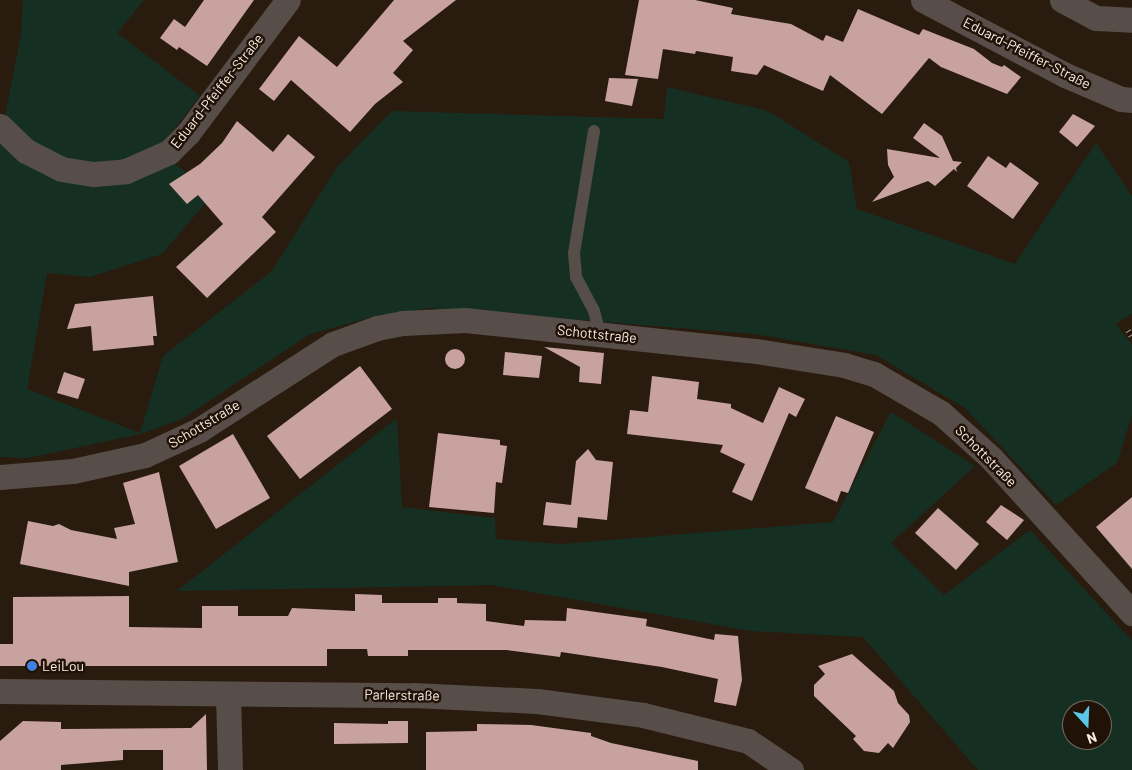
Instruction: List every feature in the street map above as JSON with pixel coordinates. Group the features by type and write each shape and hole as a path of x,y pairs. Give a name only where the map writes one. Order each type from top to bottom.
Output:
{"street":[{"name":"Eduard-Pfeiffer-Straße","path":"0,126 35,156 61,169 94,174 126,171 169,152 188,133 288,0"},
{"name":"Eduard-Pfeiffer-Straße","path":"923,0 1065,75 1128,105"},
{"path":"1062,0 1096,18 1132,20"},
{"name":"Schottstraße","path":"0,477 82,470 154,452 199,430 314,355 350,336 377,328 432,320 465,320 756,351 844,365 874,374 942,413 991,458 1132,613"},
{"name":"Parlerstraße","path":"0,691 414,695 508,699 643,715 748,741 791,770"},
{"path":"228,694 230,770"}],"lane":[{"path":"594,131 574,253 576,277 594,311 600,334"}],"green space":[{"path":"23,0 144,0 117,33 200,96 157,151 214,193 162,254 90,277 47,273 27,389 140,433 163,356 272,271 337,167 392,111 664,119 667,87 768,111 849,162 857,209 1015,264 1096,143 1132,196 1132,313 1116,324 1132,345 1132,415 1117,463 1056,505 965,408 876,355 755,334 430,308 369,318 310,334 182,419 140,434 28,458 0,457 0,143 21,34"},
{"path":"891,412 975,466 891,543 944,595 1030,530 1132,641 1132,770 978,770 863,637 751,631 492,585 177,591 397,418 402,507 495,518 496,539 562,544 833,522"}],"building":[{"path":"204,0 254,0 207,66 179,47 177,50 160,38 174,19 185,27"},
{"path":"394,0 456,0 403,41 413,50 393,73 403,82 375,104 350,132 291,80 274,101 259,89 299,36 337,67"},
{"path":"639,0 695,0 733,8 731,14 791,24 823,41 826,35 843,42 858,9 919,35 923,29 974,49 992,63 1002,67 1004,65 1021,77 1007,94 941,67 929,58 882,114 830,75 823,91 764,65 757,75 731,71 733,57 696,51 695,54 663,49 658,79 625,75"},
{"path":"609,78 638,79 632,106 605,101"},
{"path":"1073,114 1095,126 1077,147 1059,132"},
{"path":"237,121 273,152 288,134 315,157 262,217 276,232 207,298 176,267 223,224 198,195 187,204 169,184 200,164 222,143"},
{"path":"924,123 942,136 953,161 962,162 956,168 957,172 954,169 935,186 928,181 872,202 894,177 888,165 887,149 940,158 913,138"},
{"path":"988,156 1006,168 1010,162 1039,183 1013,219 967,186"},
{"path":"153,296 157,336 153,336 154,345 93,351 91,326 67,329 75,304"},
{"path":"544,347 604,353 601,384 579,382 580,367"},
{"path":"455,349 462,352 465,359 462,366 455,369 448,366 445,359 448,352"},
{"path":"505,352 542,356 539,378 503,375"},
{"path":"360,366 392,409 300,479 267,436"},
{"path":"64,372 85,379 78,399 57,393"},
{"path":"652,376 699,382 697,399 731,404 731,408 763,423 779,387 805,399 796,417 789,413 752,501 732,492 745,464 720,452 723,445 627,434 630,410 648,412"},
{"path":"836,416 874,432 848,493 841,491 837,502 805,488"},
{"path":"438,433 500,440 500,445 507,446 502,483 496,482 494,513 429,507"},
{"path":"233,434 270,498 216,529 179,466"},
{"path":"588,449 596,460 613,462 607,520 578,517 577,528 543,525 546,502 571,505 576,461"},
{"path":"159,472 178,562 129,572 129,586 20,564 28,521 53,526 59,524 71,530 117,539 114,528 135,524 123,483"},
{"path":"1132,497 1132,569 1096,527"},
{"path":"1001,505 1024,520 1007,540 986,522"},
{"path":"938,508 979,544 956,570 915,533"},
{"path":"355,594 382,595 382,603 438,603 438,598 457,598 457,603 486,604 486,621 524,626 525,620 566,621 567,608 647,619 646,626 714,640 715,634 738,636 742,680 736,706 714,702 718,679 662,667 561,652 560,657 507,650 408,650 408,656 368,656 367,649 327,649 327,666 0,666 0,644 13,644 13,597 129,596 129,627 202,628 202,606 238,606 238,616 288,616 292,608 355,611"},
{"path":"852,654 894,691 898,703 909,715 910,722 893,748 888,743 879,753 864,751 853,739 856,736 814,696 814,685 825,674 818,666"},
{"path":"206,714 207,770 163,770 163,750 123,750 123,760 61,765 61,770 0,770 0,741 23,721 61,722 61,729 191,728"},
{"path":"388,721 408,721 408,743 334,744 334,723 388,724"},
{"path":"477,724 531,725 591,733 591,736 611,743 698,761 698,770 426,770 426,732 477,731"}],"railway":[{"path":"1127,335 1132,332"}],"place":[{"name":"LeiLou","path":"32,666"}]}
